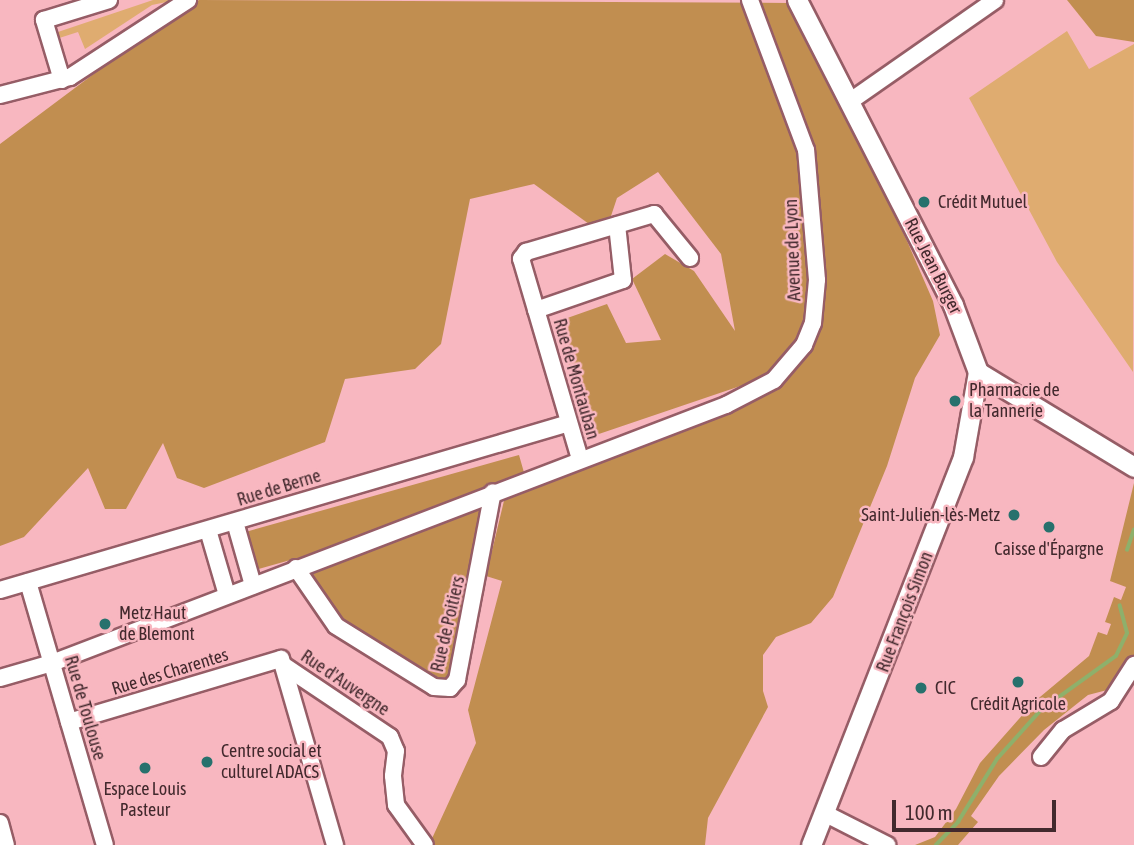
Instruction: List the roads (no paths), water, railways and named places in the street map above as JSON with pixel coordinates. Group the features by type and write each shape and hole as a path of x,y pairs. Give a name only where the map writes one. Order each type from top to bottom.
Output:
{"main road":[{"name":"Rue Jean Burger","path":"797,0 953,304 978,372"},
{"path":"978,372 1134,467"},
{"name":"Rue François Simon","path":"811,845 959,469 978,372"}],"street":[{"path":"62,80 44,20 109,0"},
{"path":"0,95 62,80 188,0"},
{"name":"Avenue de Lyon","path":"253,585 629,439 726,405 774,380 804,345 813,323 817,280 808,160 750,0"},
{"path":"849,102 995,0"},
{"name":"Rue de Montauban","path":"580,459 521,259 526,252 654,214 690,258"},
{"name":"Rue de Montauban","path":"536,310 623,279 617,225"},
{"name":"Rue de Berne","path":"0,590 569,423"},
{"name":"Rue de Poitiers","path":"296,568 337,626 434,687 450,688 457,680 493,492"},
{"path":"0,678 52,663 253,585 234,522"},
{"path":"208,530 227,595"},
{"name":"Rue de Toulouse","path":"28,582 105,845"},
{"path":"282,662 335,845"},
{"name":"Rue des Charentes","path":"69,722 282,662"},
{"name":"Rue d'Auvergne","path":"282,662 374,723 390,737 396,751 393,776 396,805 425,845"},
{"path":"1041,757 1063,730 1111,701 1134,666"},
{"path":"824,813 887,845"}],"waterway":[{"path":"1127,550 1134,530"},
{"path":"936,845 958,822 997,759 1041,710 1116,656 1127,633 1120,606"}],"place":[{"name":"Crédit Mutuel","path":"924,202"},
{"name":"Pharmacie de la Tannerie","path":"955,401"},
{"name":"Saint-Julien-lès-Metz","path":"1014,515"},
{"name":"Caisse d'Épargne","path":"1049,527"},
{"name":"Metz Haut de Blemont","path":"105,624"},
{"name":"Crédit Agricole","path":"1018,682"},
{"name":"CIC","path":"921,688"},
{"name":"Centre social et culturel ADACS","path":"207,762"},
{"name":"Espace Louis Pasteur","path":"145,768"}]}
